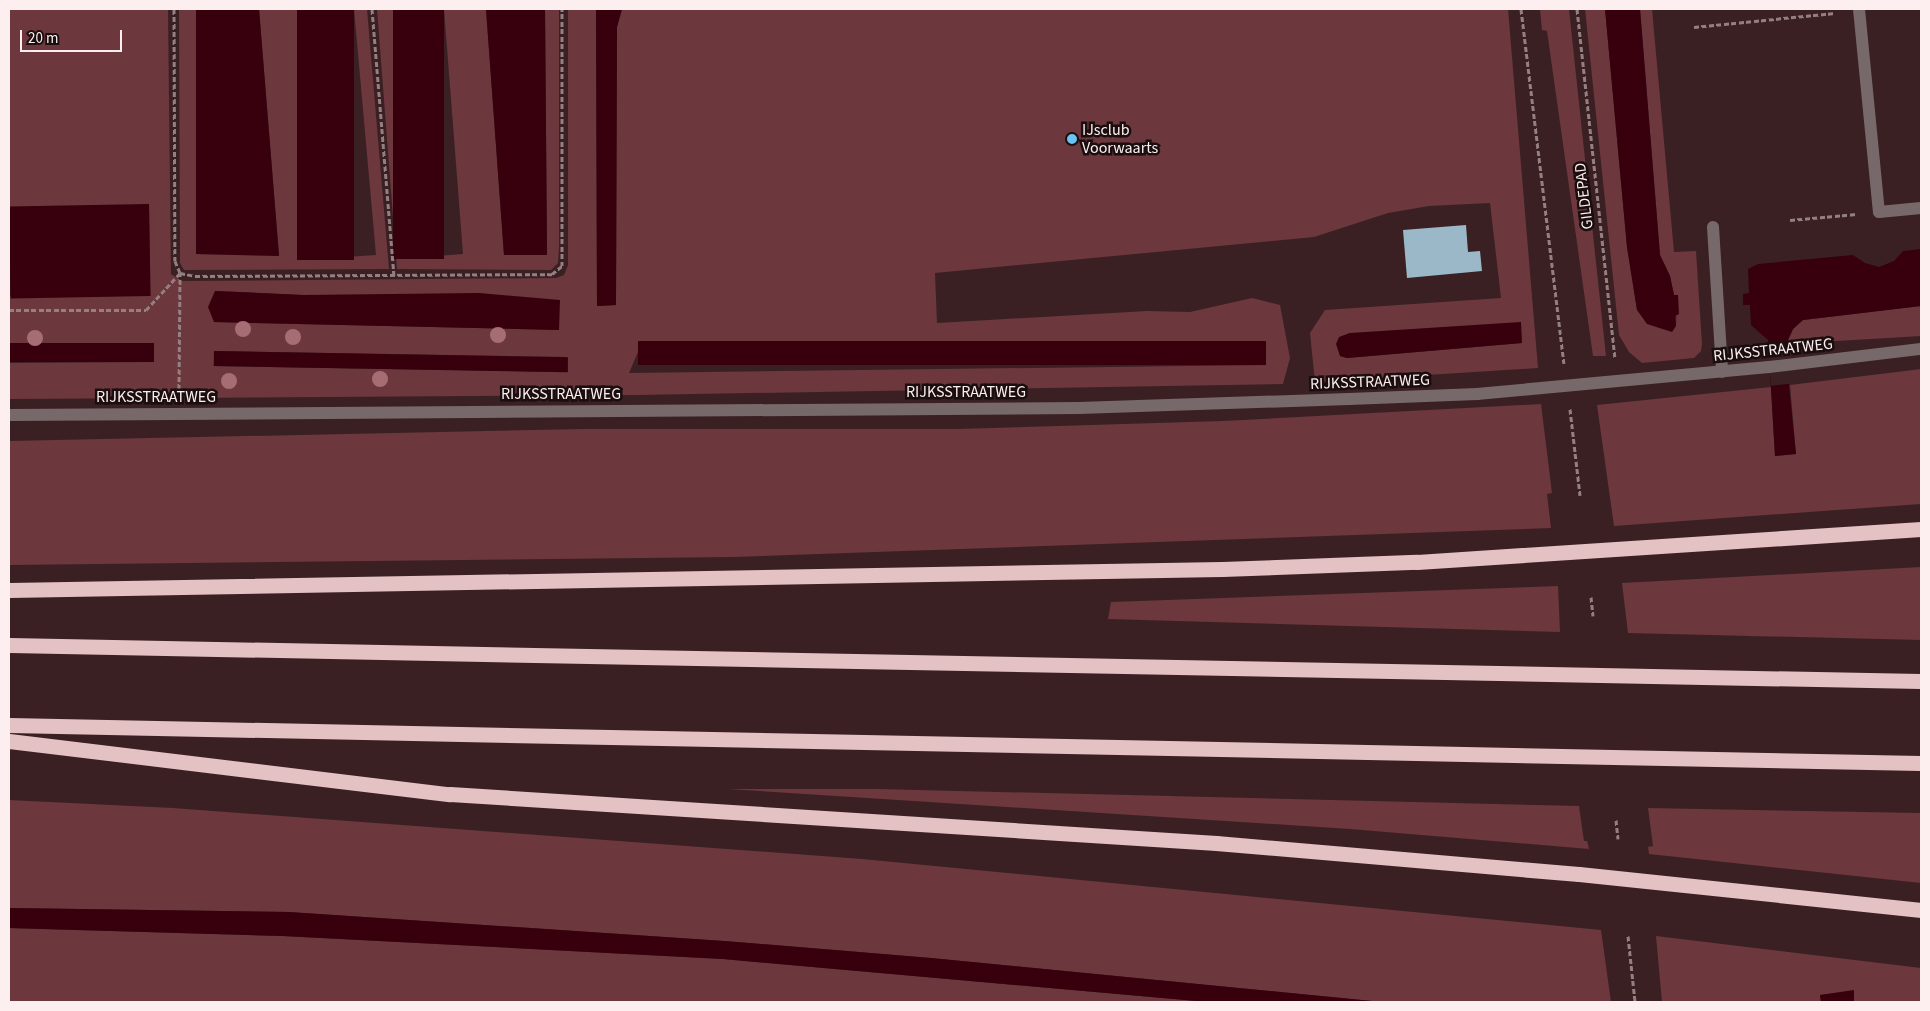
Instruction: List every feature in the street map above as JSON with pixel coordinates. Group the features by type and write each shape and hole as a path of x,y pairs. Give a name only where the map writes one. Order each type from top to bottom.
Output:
{"highway":[{"path":"9,590 1222,570 1417,562 1921,529"},
{"path":"9,645 1921,681"},
{"path":"9,725 1921,764"},
{"path":"9,741 450,794 1226,844 1589,875 1921,910"}],"street":[{"path":"1859,10 1879,212 1921,208"},
{"path":"1713,227 1722,372"},
{"name":"RIJKSSTRAATWEG","path":"9,415 1079,408 1379,398 1540,388 1722,372 1921,349"}],"path":[{"path":"174,9 175,261 180,272 179,413"},
{"path":"372,9 394,275"},
{"path":"180,272 195,276 552,274 562,266 562,9"},
{"path":"1521,9 1560,328"},
{"name":"GILDEPAD","path":"1577,9 1618,381"},
{"path":"1694,27 1859,10"},
{"path":"1790,220 1879,212"},
{"path":"9,310 146,310 180,272"},
{"path":"1591,597 1593,616"},
{"path":"1616,820 1618,839"},
{"path":"1628,936 1635,1002"}],"shaded area":[{"path":"9,9 168,9 171,274 182,281 556,278 564,275 568,265 568,9 596,9 597,306 616,305 617,27 622,9 1508,9 1538,368 1315,382 1310,333 1325,310 1501,298 1490,203 1429,206 1388,213 1314,237 935,273 937,323 1147,311 1190,312 1252,298 1280,305 1290,358 1283,384 638,395 9,399 9,363 153,362 154,344 9,344 9,296 150,296 149,204 9,214","holes":["215,291 303,295 559,330 214,322","1350,333 1522,343 1347,358 1340,356 1339,338","1266,341 1266,365 629,373 638,352","214,351 567,357 568,372 214,366"]},
{"path":"179,9 196,9 196,254 279,255 259,9 297,9 316,259 376,255 354,9 367,9 389,269 184,270 180,263"},
{"path":"196,9 259,9 279,256 196,254"},
{"path":"297,9 354,9 354,260 297,260"},
{"path":"377,9 393,9 411,258 463,254 444,9 486,9 504,255 547,255 545,9 559,9 559,247 558,263 551,270 397,269"},
{"path":"393,9 444,9 444,259 393,259"},
{"path":"486,9 545,9 547,255 504,255"},
{"path":"596,9 622,9 617,27 616,305 597,306"},
{"path":"1540,9 1569,9 1606,356 1593,356 1547,31 1542,30"},
{"path":"1585,9 1605,9 1627,247 1637,310 1676,326 1677,295 1674,295 1670,276 1660,255 1640,9 1652,9 1674,252 1696,251 1702,344 1701,351 1694,358 1642,363 1629,352 1619,335"},
{"path":"1605,9 1640,9 1660,255 1670,276 1674,295 1678,295 1679,314 1675,316 1676,326 1672,332 1647,324 1637,310 1627,247"},
{"path":"149,204 151,296 11,298 9,206"},
{"path":"1921,249 1921,306 1803,320 1793,329 1785,347 1796,454 1775,456 1768,340 1751,325 1750,305 1743,305 1743,294 1749,293 1748,269 1758,264 1853,255 1865,263 1879,267 1894,261 1903,251"},
{"path":"215,291 303,295 479,293 560,300 559,330 214,322 208,307"},
{"path":"1921,306 1921,336 1786,344 1793,329 1803,320"},
{"path":"1521,322 1522,343 1347,358 1340,356 1336,344 1339,337 1350,333"},
{"path":"638,341 1266,341 1266,365 638,365"},
{"path":"9,343 154,343 154,362 9,362"},
{"path":"214,351 568,357 568,372 214,366"},
{"path":"1921,369 1921,504 1614,526 1597,405 1771,387 1775,456 1796,454 1790,385"},
{"path":"1541,404 1552,493 1547,494 1551,528 734,557 9,565 9,441 583,429 957,429 1223,421"},
{"path":"1921,567 1921,640 1628,633 1622,583"},
{"path":"1558,586 1560,632 1108,619 1111,602"},
{"path":"728,789 878,789 1579,806 1584,841 1587,841 1589,849 1350,829"},
{"path":"9,800 173,808 862,859 1601,930 1611,1002 1382,1002 931,958 724,941 289,912 9,908"},
{"path":"1648,808 1921,813 1921,883 1649,854 1648,847 1653,846"},
{"path":"9,908 289,912 724,941 931,958 1382,1002 1208,1002 723,959 283,936 9,928"},
{"path":"9,928 283,936 723,959 1208,1002 9,1002"},
{"path":"1656,936 1921,968 1921,1002 1854,1002 1854,991 1820,995 1821,1002 1662,1002"},
{"path":"1854,990 1854,1002 1821,1002 1820,995"}],"pier":[{"path":"1786,345 1790,384 1771,386 1767,347"}],"building":[{"path":"1466,225 1468,252 1480,251 1482,271 1407,278 1403,230"}],"place":[{"name":"IJsclub Voorwaarts","path":"1072,139"}]}
